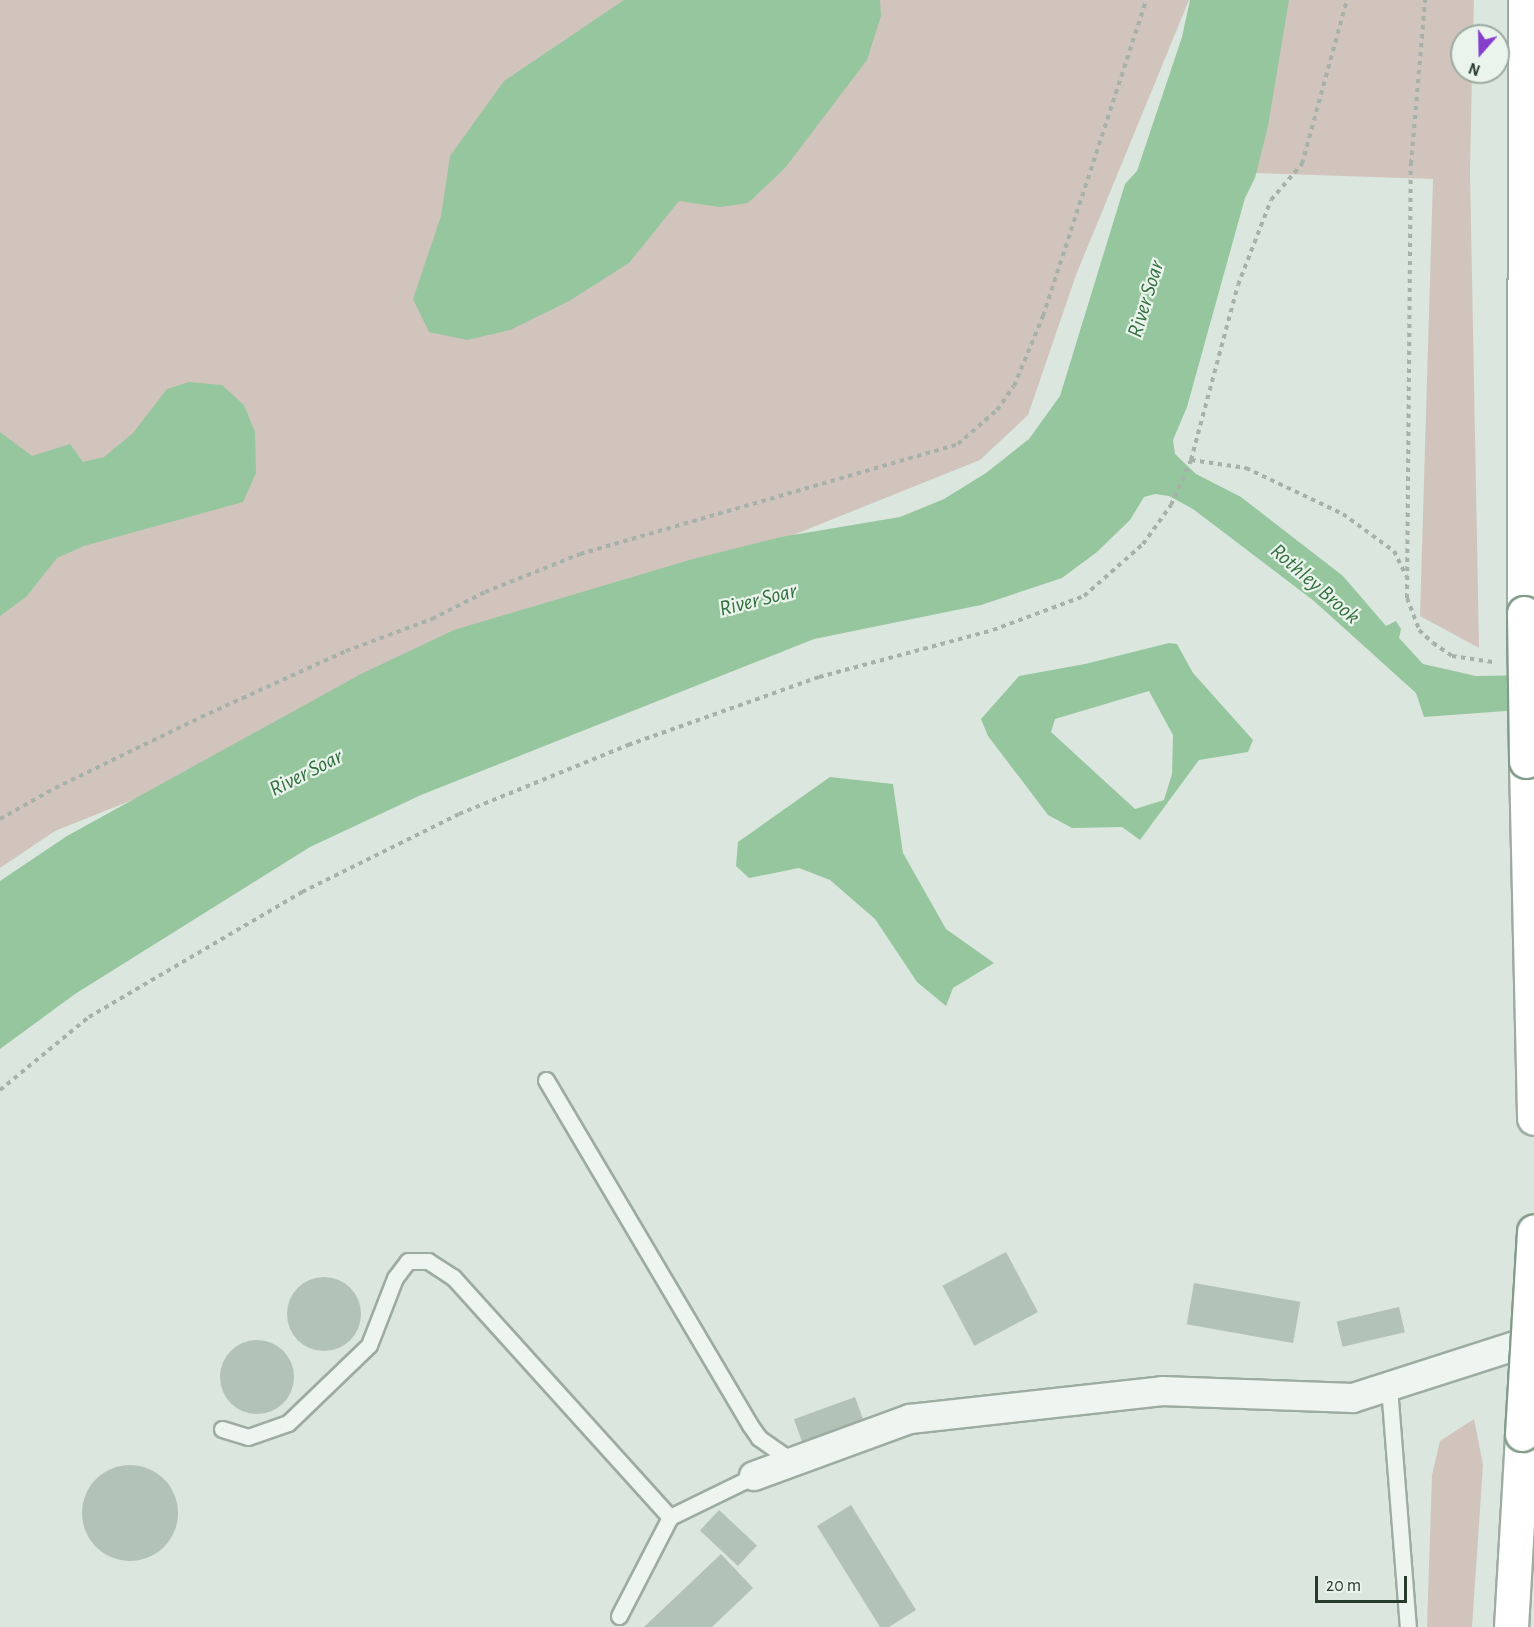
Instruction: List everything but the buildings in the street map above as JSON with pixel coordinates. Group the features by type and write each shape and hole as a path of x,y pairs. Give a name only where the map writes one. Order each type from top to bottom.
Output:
{"highway":[{"path":"1525,0 1524,613 1534,1118"},
{"path":"1511,1627 1534,1231"}],"street":[{"path":"754,1476 791,1460 910,1419 1162,1391 1353,1398 1534,1340"}],"lane":[{"path":"546,1080 750,1425 759,1438 791,1460"},
{"path":"222,1429 248,1437 288,1423 369,1345 395,1278 408,1261 428,1261 453,1277 670,1517"},
{"path":"1389,1387 1408,1627"},
{"path":"619,1616 670,1517 754,1476"}],"path":[{"path":"0,819 55,788 284,679 580,554 958,444 997,410 1014,386 1043,316 1146,0"},
{"path":"0,1090 89,1017 323,881 459,814 628,745 819,677 993,630 1084,596 1143,544 1171,506 1191,460 1238,285 1271,200 1302,164 1347,0"},
{"path":"1407,598 1411,164 1425,0"},
{"path":"1191,460 1246,468 1344,514 1394,551 1407,579 1407,598 1419,630 1452,656 1468,661 1501,661"}],"shaded area":[{"path":"0,0 1189,0 1076,275 1028,415 980,460 55,831 0,868"},
{"path":"1285,0 1474,0 1473,24 1450,24 1450,84 1472,84 1470,171 1479,648 1420,616 1433,179 1254,173"},
{"path":"1474,1419 1483,1465 1472,1627 1427,1627 1432,1475 1440,1441"}],"water":[{"path":"624,0 880,0 881,16 867,60 785,168 748,203 720,207 679,201 629,263 569,301 510,330 467,340 429,332 413,299 441,216 450,156 504,81"},
{"path":"1190,0 1289,0 1268,126 1255,178 1245,198 1187,407 1173,440 1175,454 1196,474 1241,497 1343,576 1386,626 1396,621 1401,629 1399,638 1423,664 1476,676 1534,675 1534,709 1424,717 1416,693 1314,601 1193,509 1169,496 1155,494 1144,497 1130,520 1097,552 1062,578 981,605 814,639 421,795 310,847 75,994 0,1049 0,881 67,836 361,674 454,630 693,559 781,537 900,517 944,499 986,473 1029,439 1060,396 1125,184 1137,171 1182,37"},
{"path":"189,382 222,385 244,405 255,432 256,473 243,502 84,546 57,558 26,597 0,616 0,432 32,456 70,444 83,462 104,457 133,433 167,389"},
{"path":"1169,643 1177,644 1193,673 1253,740 1248,752 1199,760 1140,840 1122,827 1072,828 1048,815 988,736 981,719 1019,676 1085,664","holes":["1149,691 1173,735 1172,774 1164,800 1135,809 1051,732 1055,719"]},
{"path":"830,777 893,784 903,853 946,929 994,963 953,988 946,1006 917,982 875,919 830,880 799,868 749,878 736,866 738,842"}],"water label":[{"name":"River Soar","path":"1146,299"},
{"name":"Rothley Brook","path":"1315,584"},
{"name":"River Soar","path":"758,600"},
{"name":"River Soar","path":"306,773"}]}
